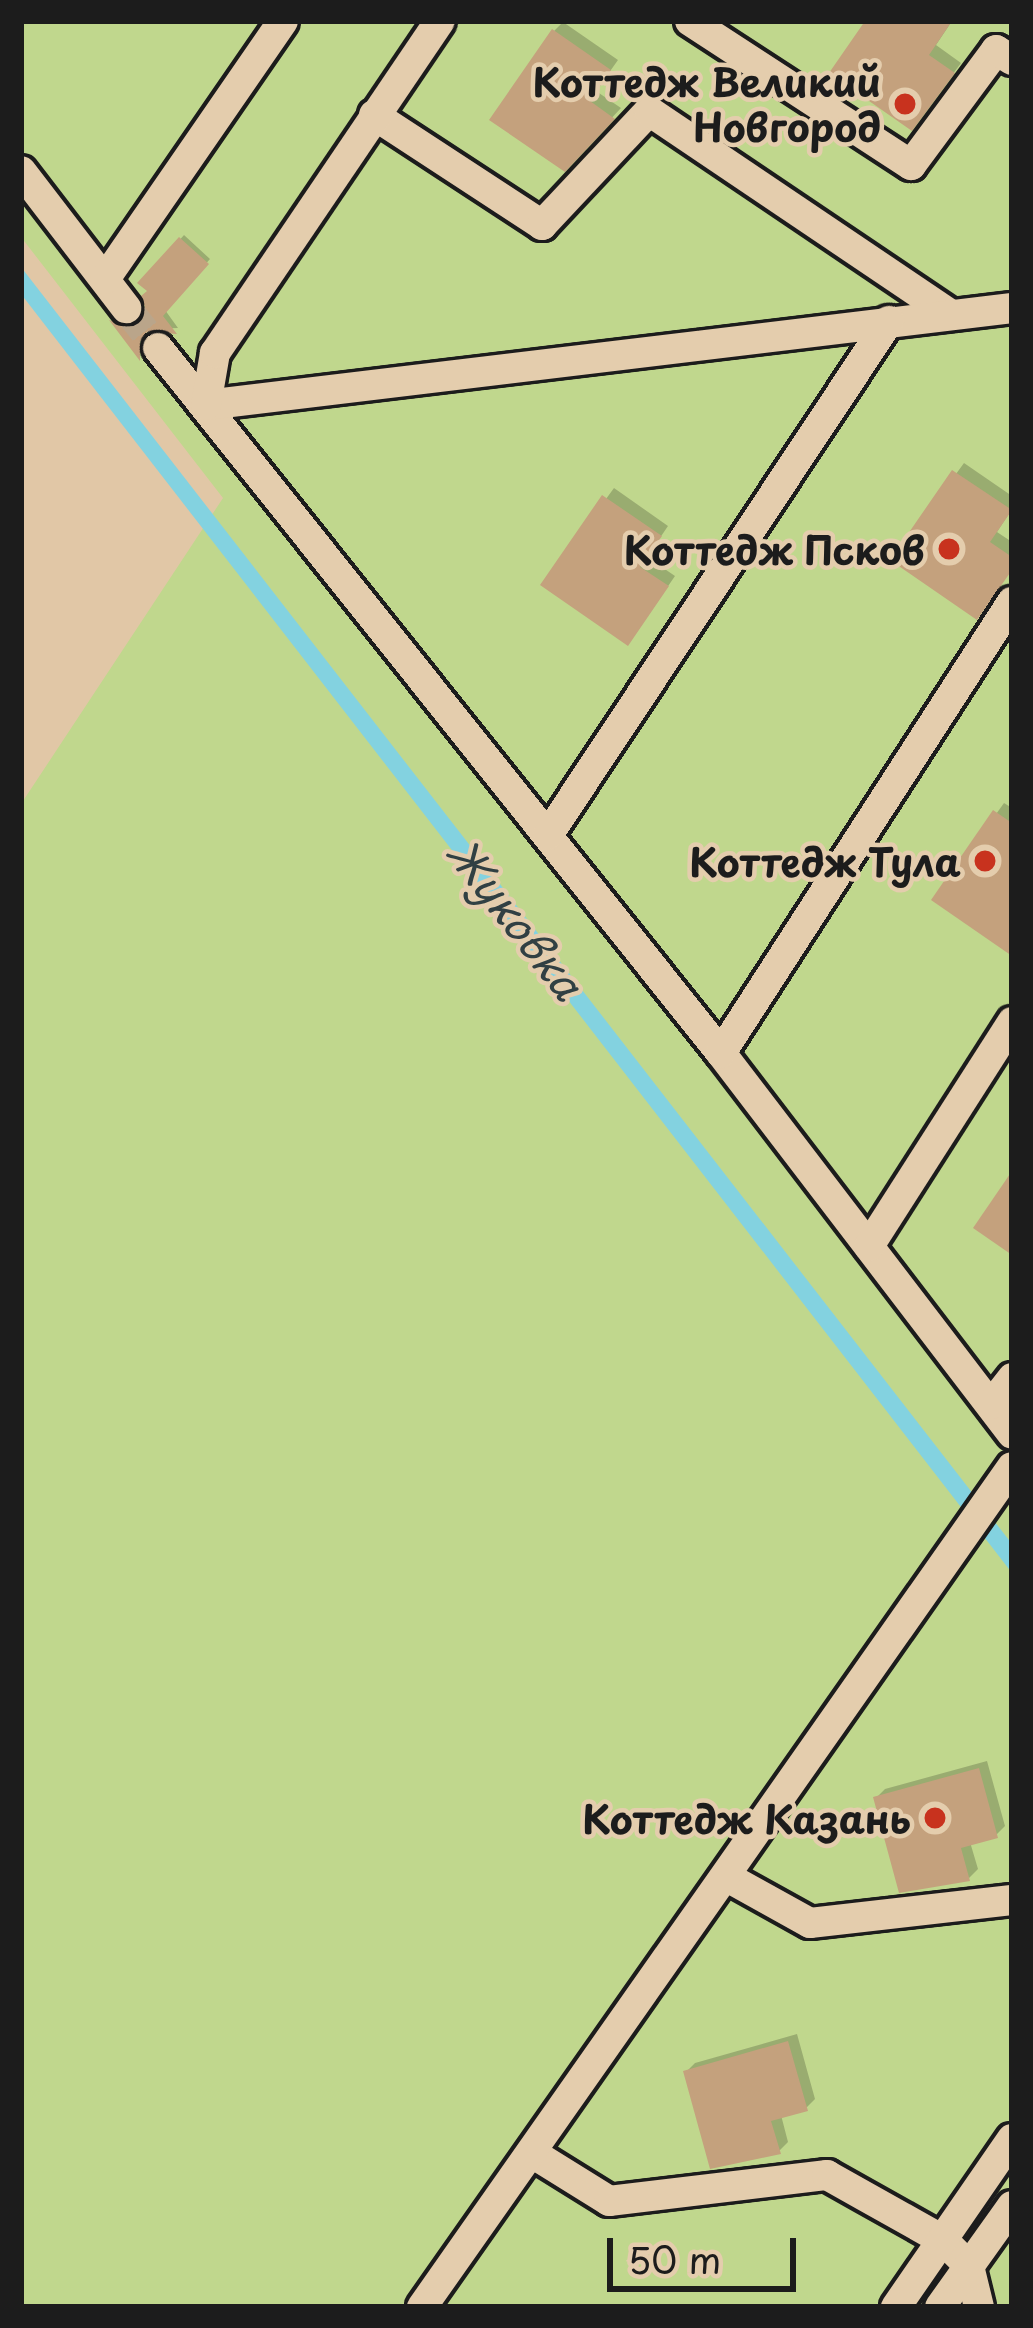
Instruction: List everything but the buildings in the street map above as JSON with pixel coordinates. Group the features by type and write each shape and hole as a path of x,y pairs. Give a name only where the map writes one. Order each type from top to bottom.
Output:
{"lane":[{"path":"105,279 283,21"},
{"path":"206,405 215,353 440,21"},
{"path":"690,21 911,165 996,50 1012,60"},
{"path":"374,115 542,225 649,111 949,313"},
{"path":"21,171 126,308"},
{"path":"206,405 1012,308"},
{"path":"548,835 889,321"},
{"path":"158,348 722,1053 1012,1433"},
{"path":"722,1053 1012,602"},
{"path":"869,1246 1012,1022"},
{"path":"992,1404 1012,1378"},
{"path":"422,2307 1005,1476"},
{"path":"728,1877 810,1923 1012,1900"},
{"path":"896,2307 1012,2139"},
{"path":"532,2153 609,2201 826,2176 943,2240 969,2266 979,2307"},
{"path":"940,2307 1012,2206"}],"green space":[{"path":"21,21 1012,21 1012,2307 21,2307 21,804 223,498 21,237"}],"water":[{"name":"Жуковка","path":"21,267 1012,1544 1012,1573 21,294"}],"tunnel":[{"path":"126,308 158,348"}],"place":[{"name":"Коттедж Великий Новгород","path":"905,104"},
{"name":"Коттедж Псков","path":"949,549"},
{"name":"Коттедж Тула","path":"985,861"},
{"name":"Коттедж Казань","path":"935,1818"}]}
